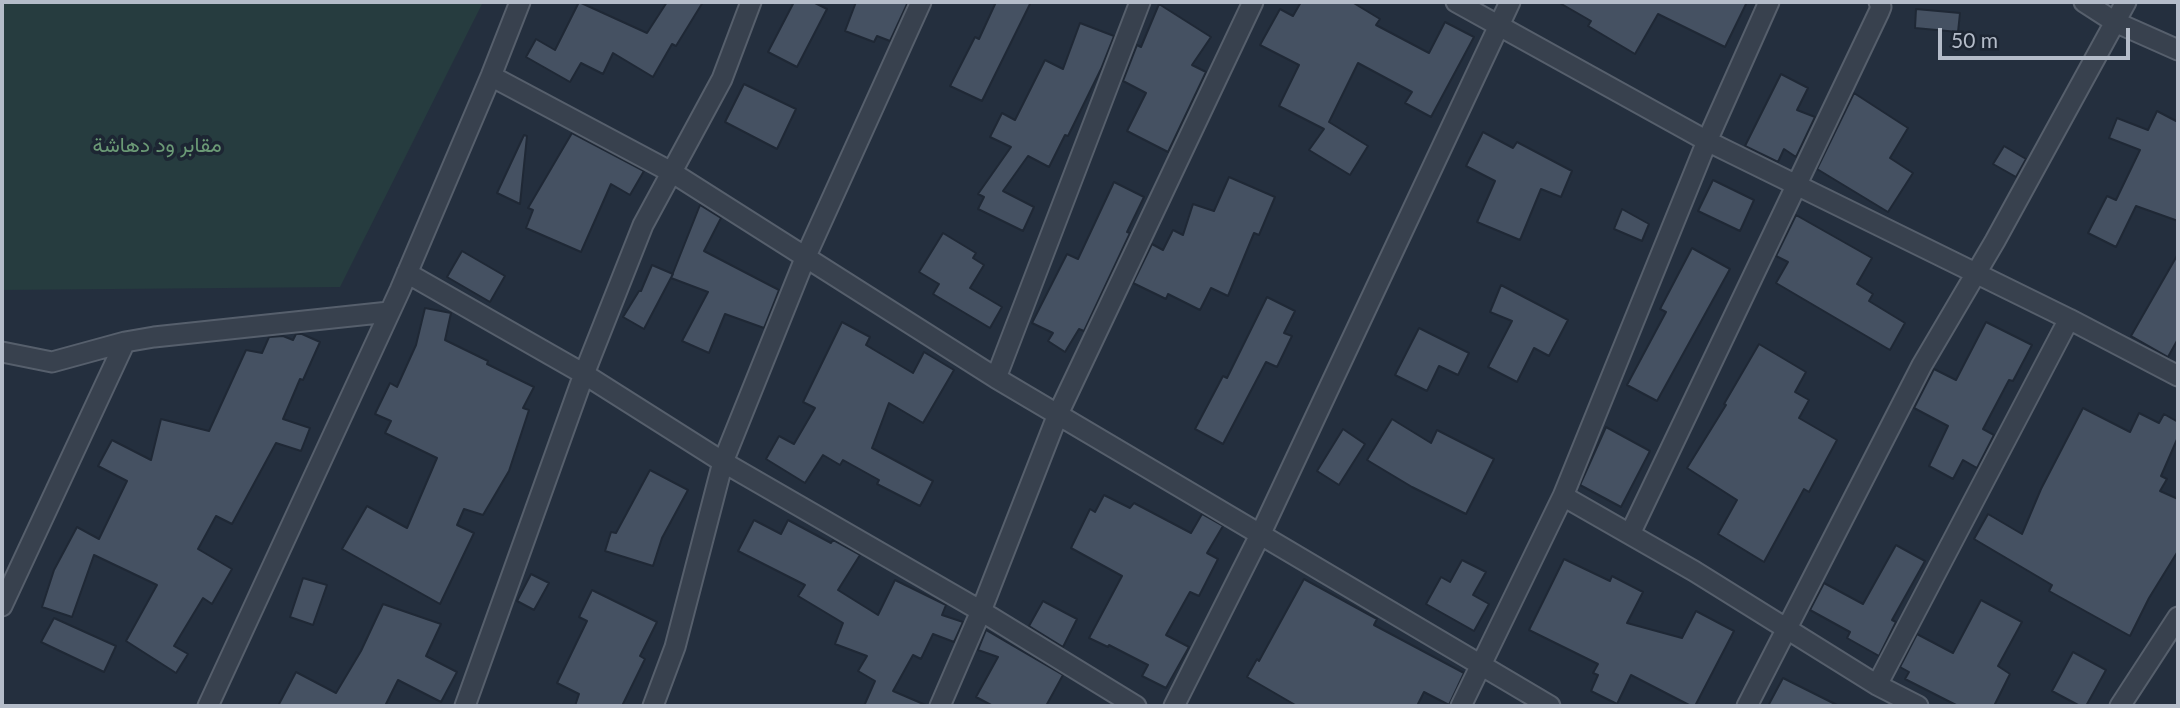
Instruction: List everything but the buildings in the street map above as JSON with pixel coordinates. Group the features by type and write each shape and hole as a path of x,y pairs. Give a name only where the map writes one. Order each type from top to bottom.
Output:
{"street":[{"path":"208,706 407,273 520,2"},
{"path":"465,706 584,374 643,225 722,79 751,2"},
{"path":"653,706 675,647 723,462 806,256 921,2"},
{"path":"996,378 1140,2"},
{"path":"940,706 981,611 1058,414 1253,2"},
{"path":"1457,2 1707,141 2069,319 2178,376"},
{"path":"1174,706 1261,535 1510,2"},
{"path":"1461,706 1563,496 1707,141 1769,2"},
{"path":"1630,534 1880,12 1879,2"},
{"path":"2084,2 2115,22 2178,50"},
{"path":"1747,706 1922,365 2126,2"},
{"path":"491,76 673,173 996,378 1550,706"},
{"path":"407,273 584,374 723,462 981,611 1136,706"},
{"path":"2,352 52,362 125,341 389,312"},
{"path":"1877,685 2069,319"},
{"path":"2,606 125,341"},
{"path":"1563,496 1877,685 1918,706"},
{"path":"2120,706 2178,617"}],"green space":[{"name":"مقابر ود دهاشة","path":"2,2 483,2 340,287 2,290"}]}
